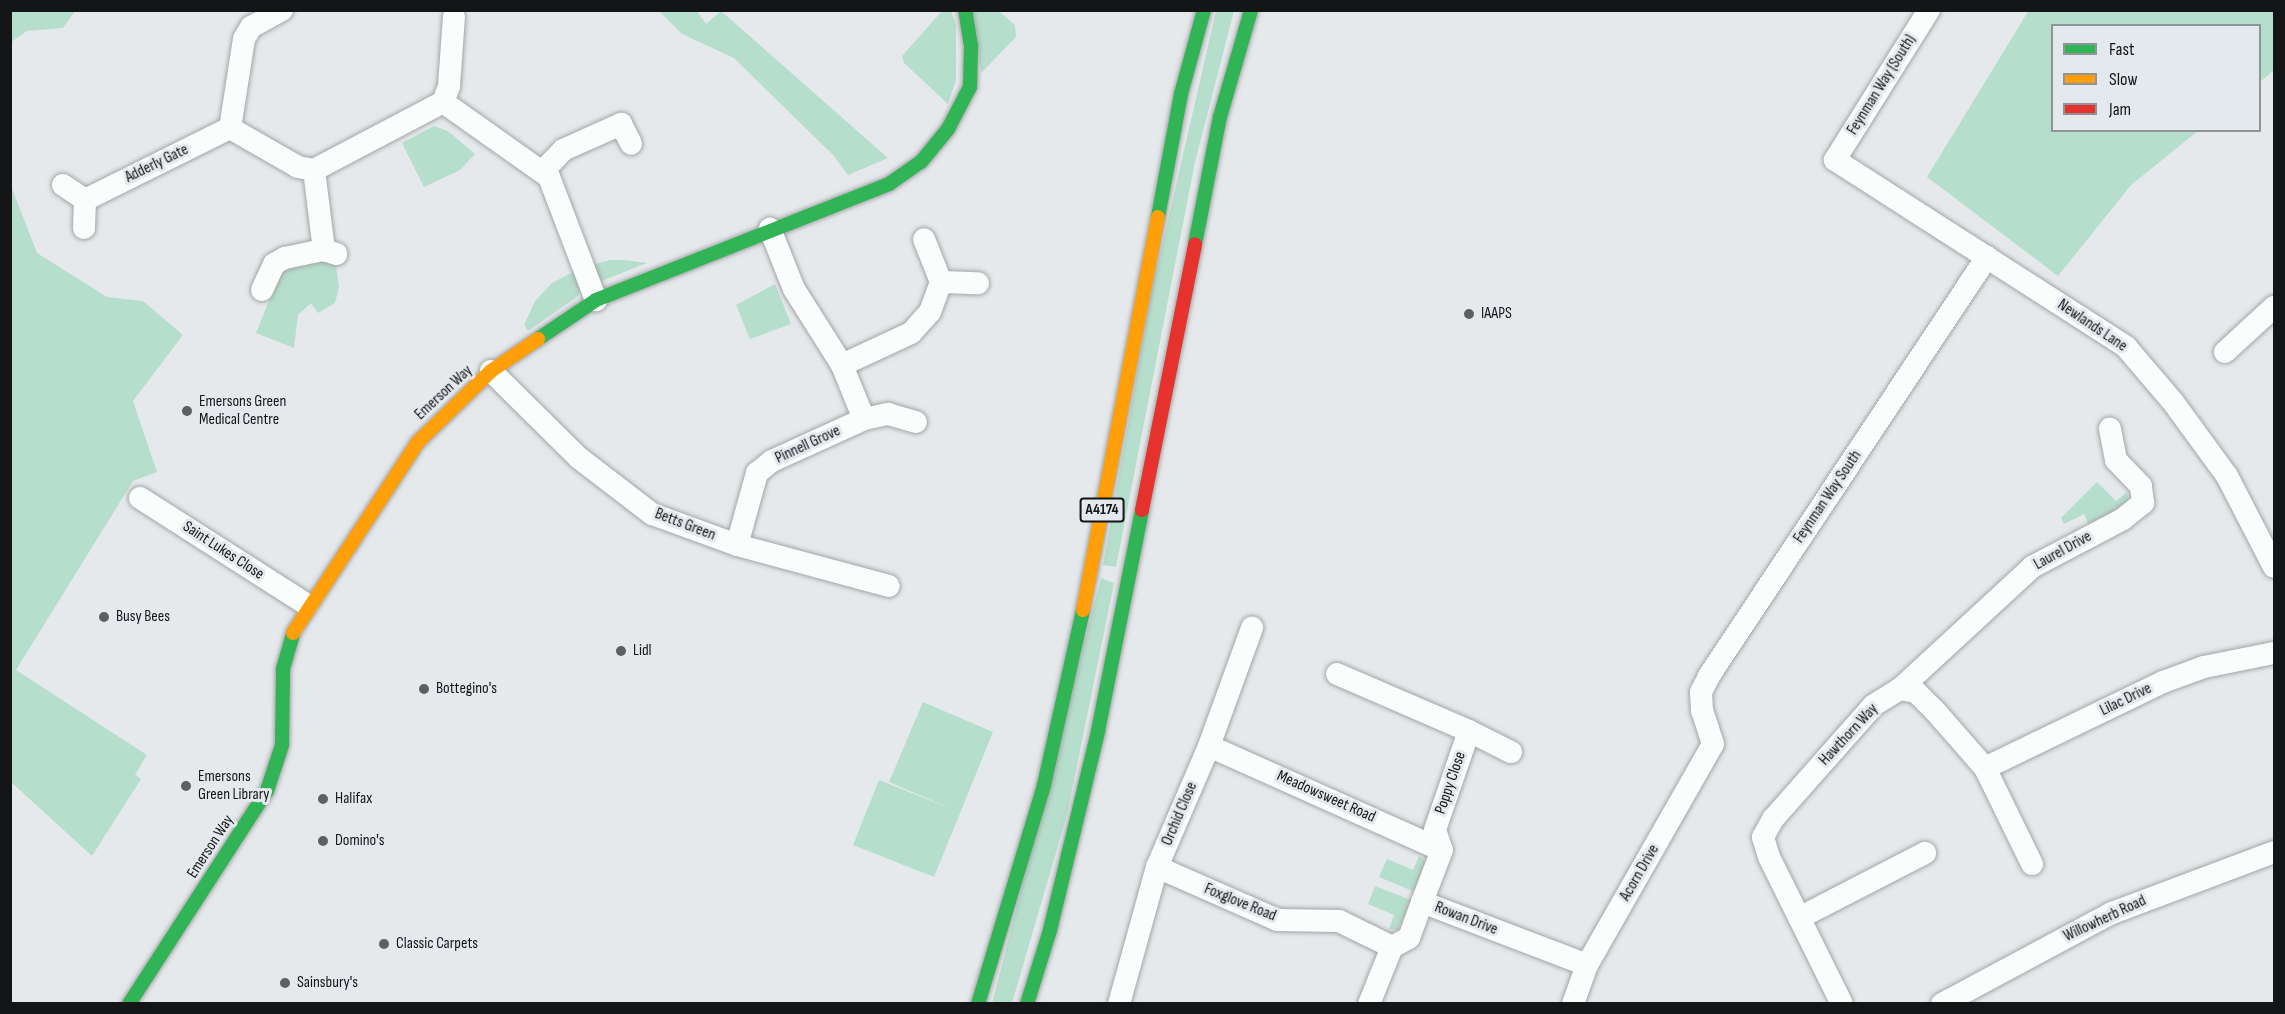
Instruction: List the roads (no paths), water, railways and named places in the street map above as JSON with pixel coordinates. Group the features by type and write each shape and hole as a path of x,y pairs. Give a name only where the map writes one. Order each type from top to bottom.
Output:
{"main road":[{"name":"Emerson Way","path":"129,1004 267,791 282,745 287,645 307,605 411,449 434,422 492,371 596,300 770,229 889,184 921,162 934,148 969,87 971,46 965,10"},
{"name":"A4174","path":"978,1004 1044,785 1087,591 1181,94 1204,10"},
{"name":"A4174","path":"1027,1004 1050,930 1098,731 1220,117 1251,10"}],"street":[{"path":"282,10 251,27 244,39 230,128 298,167 314,170 443,102"},
{"name":"Feynman Way (South)","path":"1841,164 1929,10"},
{"path":"443,102 455,13"},
{"path":"443,102 549,177 596,300"},
{"path":"543,171 563,150 621,123 631,144"},
{"name":"Adderly Gate","path":"85,200 230,128"},
{"name":"Newlands Lane","path":"1841,164 2108,334 2141,363 2227,476 2274,567"},
{"path":"262,290 274,264 330,252 314,170"},
{"path":"63,184 85,200 84,228"},
{"path":"770,229 794,289 842,365 864,418"},
{"path":"842,365 911,333 930,312 941,282 924,238"},
{"name":"Feynman Way South","path":"1713,744 1702,711 1701,692 1708,676 1987,257"},
{"path":"941,282 978,283"},
{"path":"2225,352 2274,307"},
{"name":"Betts Green","path":"492,371 579,458 652,514 737,545 890,586"},
{"name":"Pinnell Grove","path":"737,545 757,473 772,461 864,418 888,414 916,422"},
{"name":"Laurel Drive","path":"1900,688 2032,567 2123,519 2143,503 2141,486 2116,460 2110,429"},
{"name":"Saint Lukes Close","path":"140,498 307,605"},
{"name":"Orchid Close","path":"1119,1004 1157,867 1209,746 1252,628"},
{"name":"Lilac Drive","path":"1985,768 2163,682 2204,667 2274,653"},
{"name":"Poppy Close","path":"1337,674 1469,731 1511,752"},
{"path":"1900,688 1916,692 1985,768 2032,864"},
{"name":"Hawthorn Way","path":"1842,1004 1769,857 1763,837 1773,819 1874,705 1900,688"},
{"name":"Poppy Close","path":"1422,902 1442,850 1435,830 1469,731"},
{"name":"Acorn Drive","path":"1573,1004 1587,965 1713,744"},
{"name":"Meadowsweet Road","path":"1209,746 1442,850"},
{"name":"Willowherb Road","path":"1942,1004 2112,913 2274,852"},
{"path":"1799,918 1925,853"},
{"name":"Foxglove Road","path":"1157,867 1278,920 1338,921 1392,947"},
{"name":"Rowan Drive","path":"1369,1004 1392,947 1409,938 1422,902 1587,965"}],"place":[{"name":"IAAPS","path":"1469,314"},
{"name":"Emersons Green Medical Centre","path":"187,411"},
{"name":"Busy Bees","path":"104,617"},
{"name":"Lidl","path":"621,651"},
{"name":"Bottegino's","path":"424,689"},
{"name":"Emersons Green Library","path":"186,786"},
{"name":"Halifax","path":"323,799"},
{"name":"Domino's","path":"323,841"},
{"name":"Classic Carpets","path":"384,944"},
{"name":"Sainsbury's","path":"285,983"}]}
